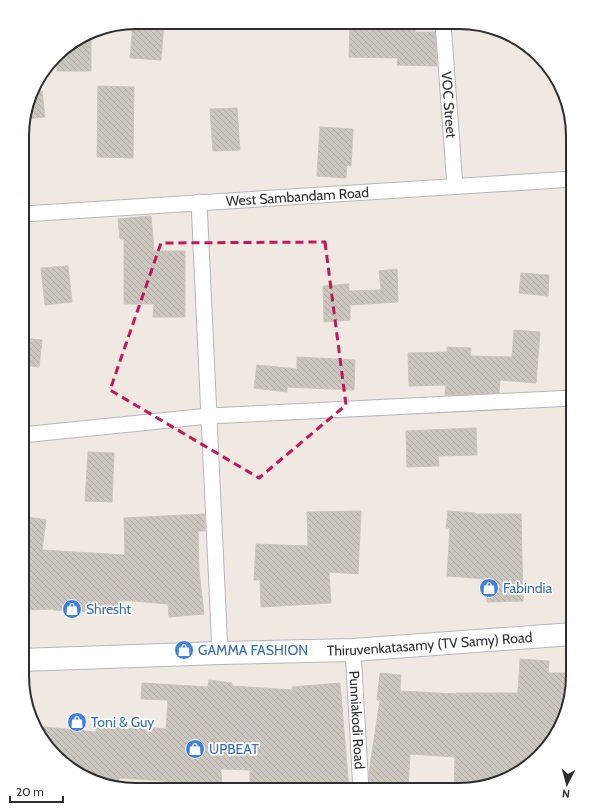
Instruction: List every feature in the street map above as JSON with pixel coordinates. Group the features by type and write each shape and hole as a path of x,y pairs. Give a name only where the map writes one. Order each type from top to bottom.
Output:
{"main road":[{"name":"Thiruvenkatasamy (TV Samy) Road","path":"29,660 353,650 566,635"}],"street":[{"name":"VOC Street","path":"444,29 455,186"},
{"name":"West Sambandam Road","path":"29,214 566,179"},
{"path":"199,202 220,653"},
{"path":"29,434 209,416 566,398"},
{"name":"Punniakodi Road","path":"353,650 361,783"}],"highlighted area":[{"path":"325,242 346,405 259,478 110,390 161,243"}],"building":[{"path":"132,29 163,29 161,60 130,58"},
{"path":"350,29 415,29 415,32 435,32 437,66 397,65 398,58 349,57"},
{"path":"91,39 91,71 57,71 57,65 66,56 77,47"},
{"path":"98,86 134,87 133,158 97,157"},
{"path":"39,91 42,91 45,117 31,118 37,95"},
{"path":"237,108 240,150 213,151 210,109"},
{"path":"320,127 353,129 351,166 347,165 346,178 317,176"},
{"path":"151,216 154,251 185,251 185,317 153,317 154,304 124,304 124,239 120,239 118,219"},
{"path":"68,266 72,302 45,305 41,268"},
{"path":"397,269 398,302 350,305 350,320 324,322 323,286 349,284 349,291 381,290 379,271"},
{"path":"521,273 549,275 548,296 519,293"},
{"path":"514,330 540,332 536,383 500,380 499,393 451,395 445,395 446,385 409,386 408,353 447,352 447,347 471,348 470,356 512,357"},
{"path":"29,339 42,340 39,367 29,366"},
{"path":"297,357 355,360 354,390 287,387 287,392 254,388 257,365 297,369"},
{"path":"476,428 477,455 438,456 439,466 407,467 406,431"},
{"path":"88,452 114,453 112,502 85,501"},
{"path":"361,511 358,574 329,572 331,603 261,607 260,580 254,580 256,544 308,546 307,512"},
{"path":"448,511 475,514 521,514 523,601 487,602 487,579 447,576 450,528 446,528"},
{"path":"204,514 205,531 198,531 199,571 204,614 169,617 168,604 123,600 122,613 53,609 29,610 29,517 46,520 42,550 125,555 124,518"},
{"path":"520,659 549,661 548,673 566,673 564,697 555,723 539,746 518,765 506,772 480,781 454,783 455,757 410,754 408,783 370,783 369,772 380,700 377,700 380,673 401,675 400,691 456,694 518,693"},
{"path":"209,680 232,683 232,686 293,690 292,687 340,683 348,783 250,783 250,770 221,769 222,783 165,783 165,781 119,778 118,781 95,775 71,761 60,752 42,727 96,732 97,725 133,729 133,726 166,729 168,700 141,699 142,683 208,687"}],"place":[{"name":"Fabindia","path":"489,588"},
{"name":"Shresht","path":"72,609"},
{"name":"GAMMA FASHION","path":"184,650"},
{"name":"Toni & Guy","path":"77,722"},
{"name":"UPBEAT","path":"195,749"}]}
